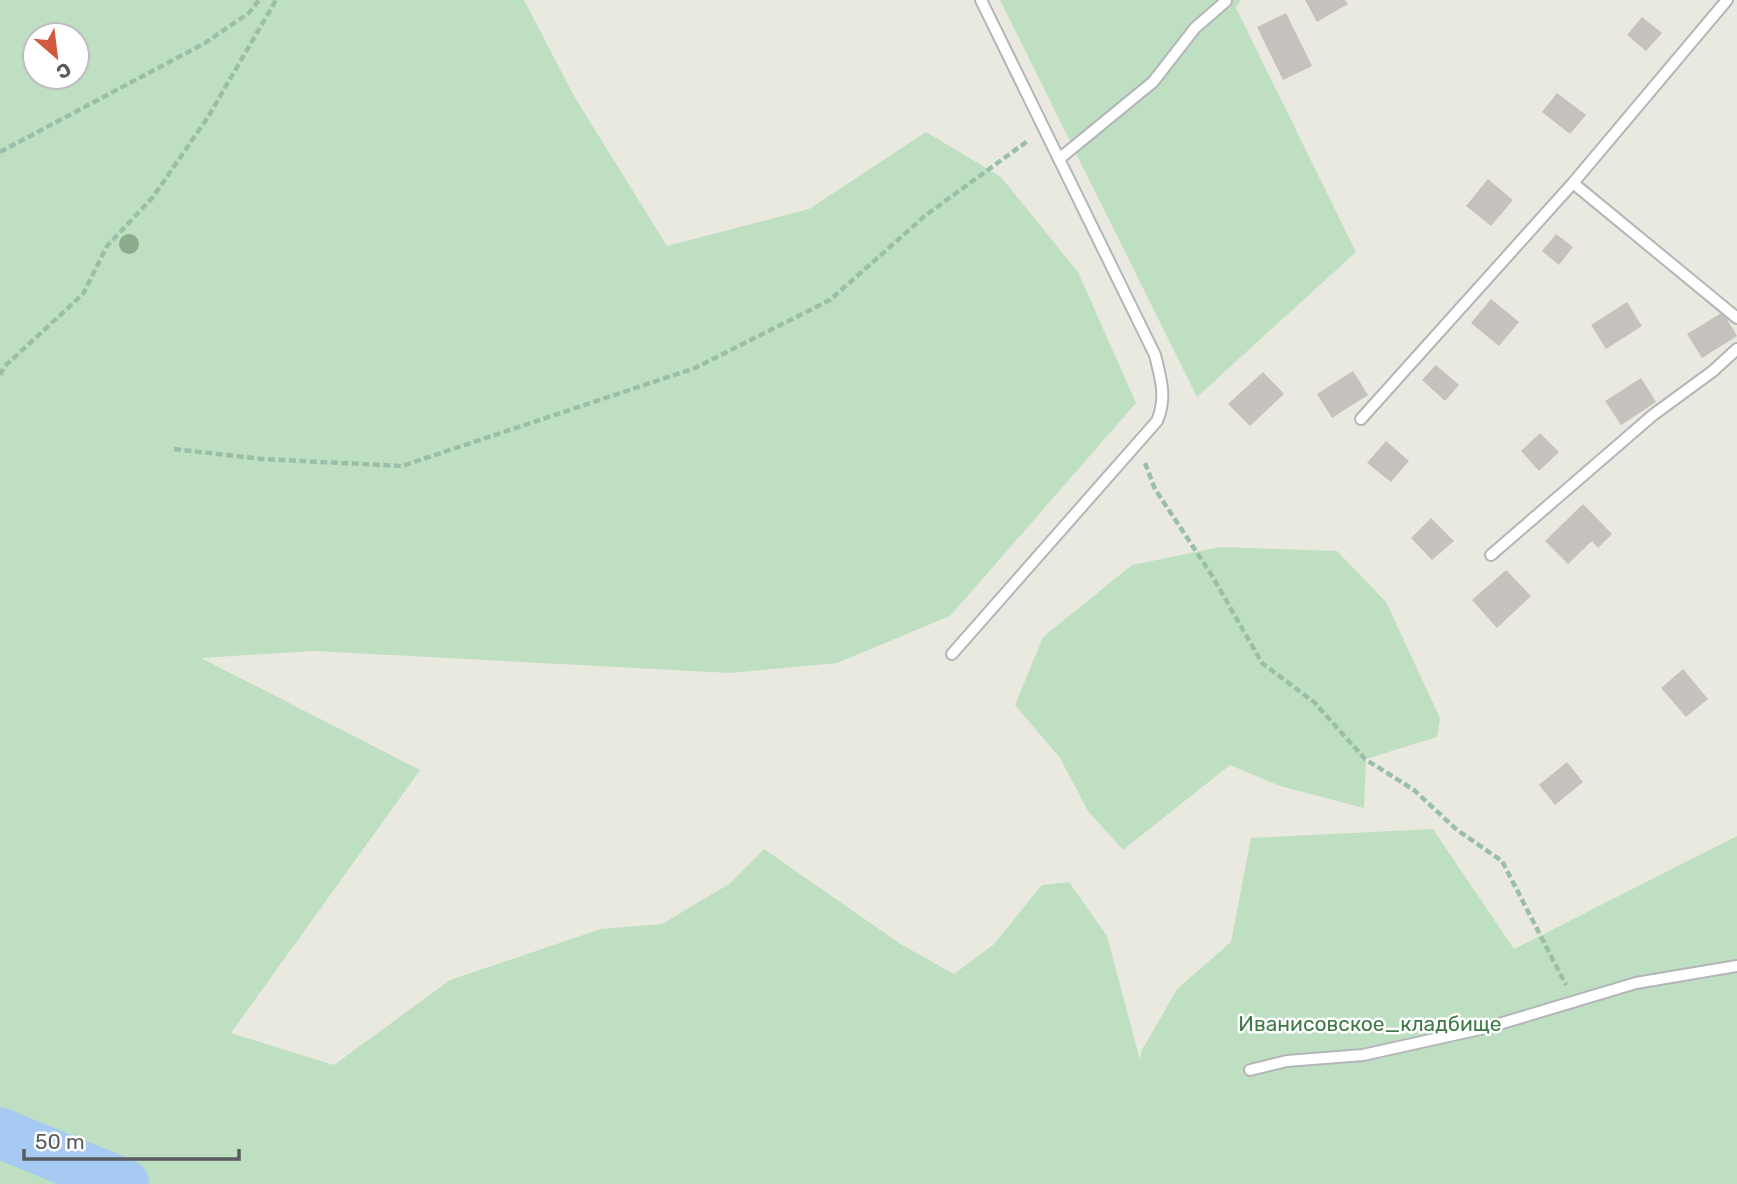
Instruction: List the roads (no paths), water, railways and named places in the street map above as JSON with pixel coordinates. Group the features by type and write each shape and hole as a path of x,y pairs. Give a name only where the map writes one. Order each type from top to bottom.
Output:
{"lane":[{"path":"952,654 1157,421 1162,410 1164,389 1155,355 981,0"},
{"path":"1361,419 1573,183 1727,0"},
{"path":"1059,159 1153,82 1195,28 1226,1"},
{"path":"1573,183 1737,318"},
{"path":"1491,555 1653,415 1713,372 1737,349"},
{"path":"1250,1070 1286,1061 1363,1055 1489,1027 1636,983 1737,966"}],"waterway":[{"path":"0,1133 124,1184"}],"park label":[{"name":"Иванисовское_кладбище","path":"1370,1024"}]}
